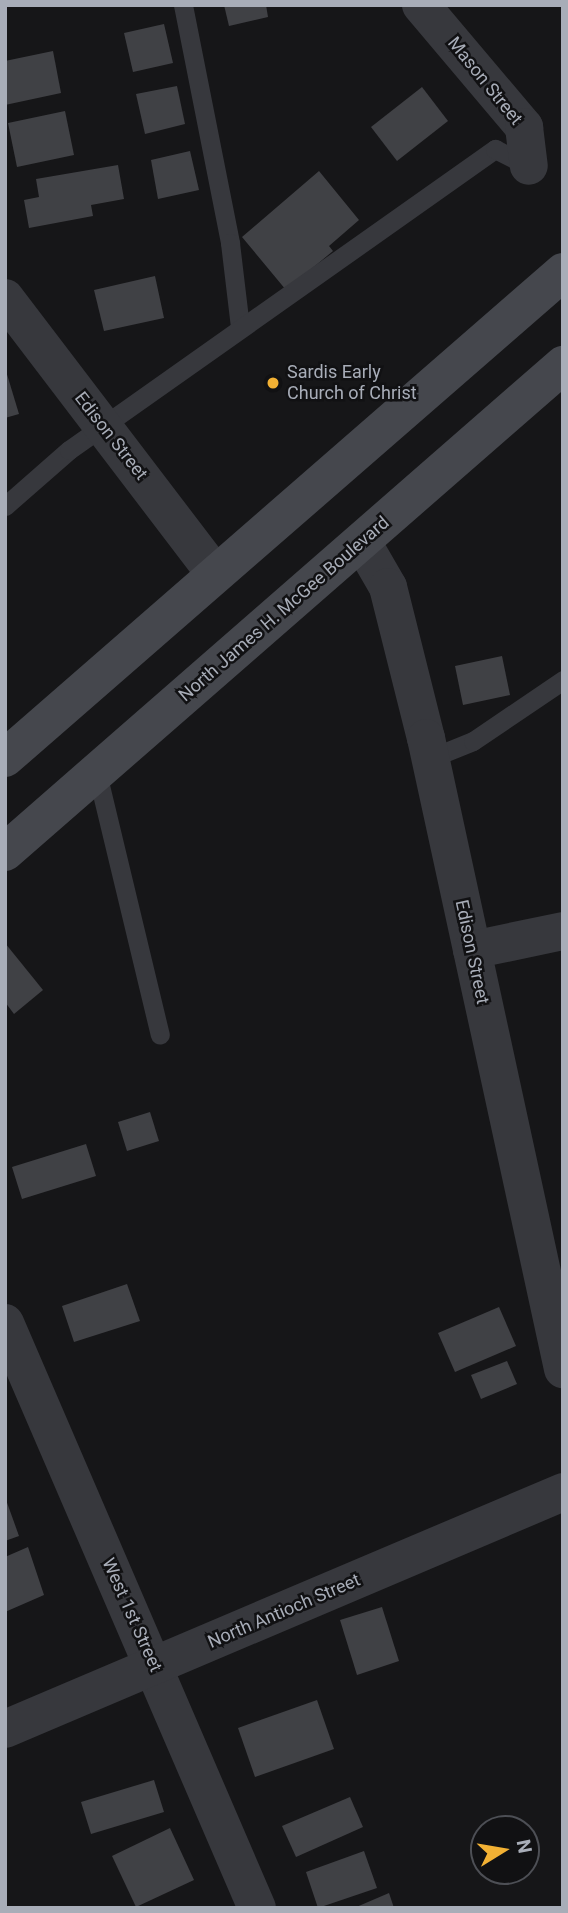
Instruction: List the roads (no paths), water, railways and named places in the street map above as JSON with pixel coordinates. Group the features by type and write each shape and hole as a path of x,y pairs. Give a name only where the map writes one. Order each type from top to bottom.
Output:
{"main road":[{"path":"5,758 563,272"},
{"name":"North James H. McGee Boulevard","path":"5,852 563,365"}],"street":[{"name":"Mason Street","path":"421,5 524,127 529,166"},
{"name":"Edison Street","path":"5,299 215,574"},
{"name":"Edison Street","path":"362,542 388,587 430,758 563,1369"},
{"path":"472,950 563,931"},
{"name":"West 1st Street","path":"5,1324 257,1908"},
{"name":"North Antioch Street","path":"5,1729 563,1492"}],"lane":[{"path":"183,5 230,243 240,327"},
{"path":"5,506 104,427 240,327 495,149 529,166"},
{"path":"430,758 473,741 563,680"},
{"path":"97,773 160,1035"}],"place":[{"name":"Sardis Early Church of Christ","path":"273,383"}]}
